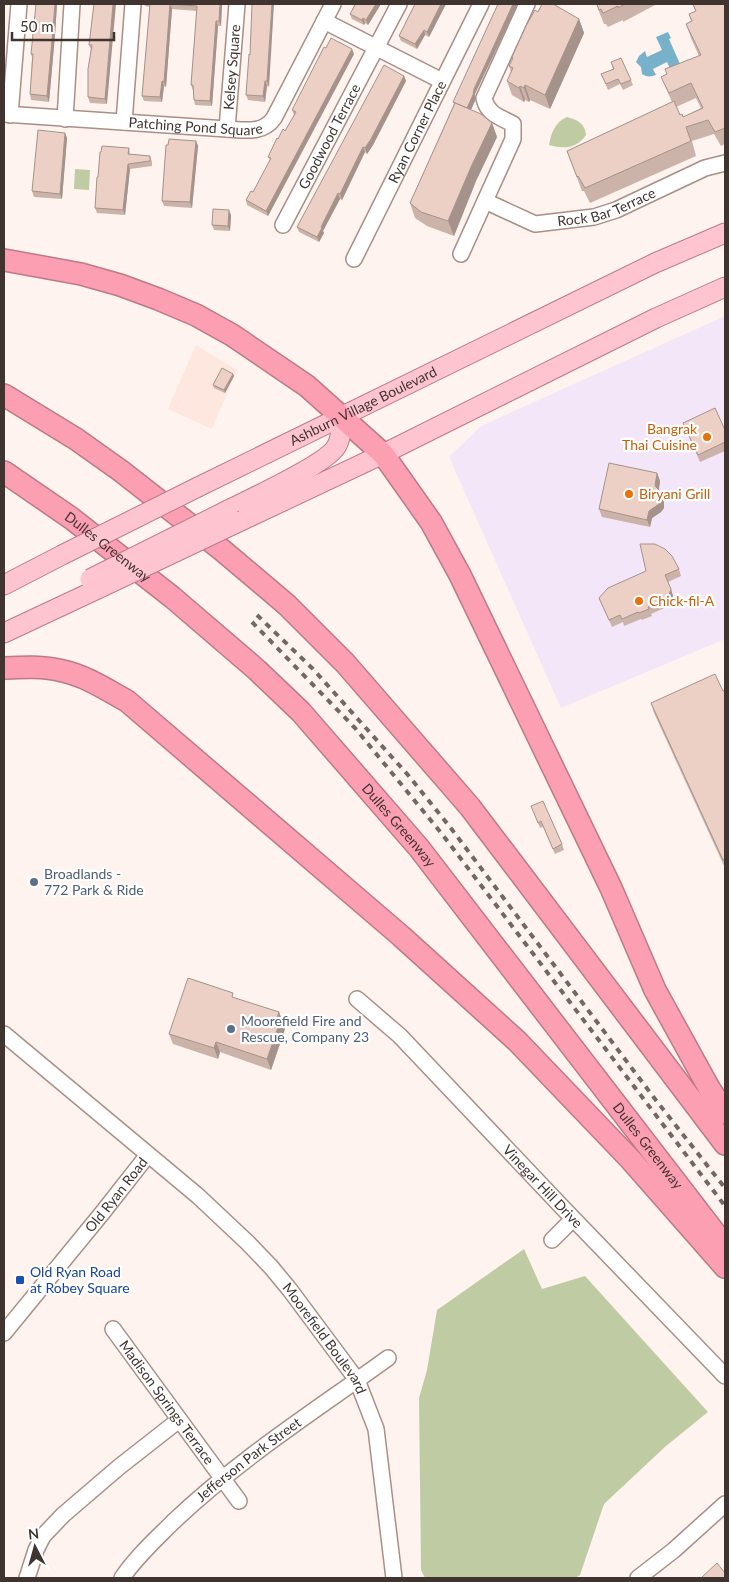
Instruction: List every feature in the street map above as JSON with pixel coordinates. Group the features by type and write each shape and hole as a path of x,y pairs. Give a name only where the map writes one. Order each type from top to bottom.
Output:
{"highway":[{"path":"4,260 81,274 120,285 196,315 232,335 299,380 383,454 430,522 460,575 611,888 655,990 709,1088 725,1113"},
{"path":"4,395 76,439 121,471 222,550 287,606 345,663 470,807 725,1144"},
{"name":"Dulles Greenway","path":"4,472 71,518 214,632 300,712 419,848 725,1246"},
{"path":"4,484 71,518"},
{"path":"4,668 34,667 64,671 93,683 127,701 401,936 517,1041 631,1160 725,1267"}],"main road":[{"name":"Ashburn Village Boulevard","path":"4,584 341,416 655,263 725,233"},
{"path":"4,632 96,583 236,515 383,454 616,338 725,287"},
{"path":"236,515 322,461 336,447 341,433 341,416"}],"street":[{"path":"7,115 18,4"},
{"path":"65,118 72,4"},
{"path":"124,122 133,4"},
{"name":"Kelsey Square","path":"227,129 237,4"},
{"name":"Patching Pond Square","path":"7,115 256,130 270,123 333,4"},
{"name":"Goodwood Terrace","path":"283,225 399,4"},
{"name":"Ryan Corner Place","path":"354,259 481,4"},
{"path":"461,254 513,139 513,124 492,113 486,106 484,98 527,4"},
{"path":"324,21 442,80"},
{"name":"Rock Bar Terrace","path":"485,201 535,224 594,217 616,210 705,168 725,163"},
{"name":"Vinegar Hill Drive","path":"357,999 400,1036 725,1376"},
{"name":"Old Ryan Road","path":"4,1034 147,1156 4,1333"},
{"name":"Moorefield Boulevard","path":"147,1156 198,1196 271,1267 357,1380 376,1429 394,1578"},
{"path":"552,1240 574,1219"},
{"name":"Madison Springs Terrace","path":"113,1329 239,1501"},
{"name":"Jefferson Park Street","path":"122,1578 158,1537 199,1497 255,1452 388,1358"},
{"path":"26,1578 43,1536 63,1515 119,1467 179,1420"},
{"path":"638,1578 674,1550 725,1504"}],"shaded area":[{"path":"725,316 725,639 561,708 449,457 481,426"},
{"path":"196,345 237,370 212,429 168,409"}],"green space":[{"path":"567,117 580,123 586,135 578,143 569,147 549,145 554,128"},
{"path":"75,169 90,170 89,190 74,189"},
{"path":"524,1249 542,1289 585,1276 708,1412 666,1446 604,1504 580,1575 575,1578 425,1578 421,1570 419,1398 427,1370 437,1310"}],"water":[{"path":"668,32 671,38 669,39 680,64 673,75 667,62 653,69 656,75 642,74 641,67 636,62 639,56 645,51 647,57 662,50 656,37"}],"building":[{"path":"36,4 55,4 47,96 30,94 33,54 31,54"},
{"path":"94,4 113,4 105,99 88,97 88,69 92,45 89,45"},
{"path":"150,4 170,4 164,82 162,81 160,97 142,96"},
{"path":"171,4 220,4 219,21 216,21 210,101 194,100 193,85 191,85 197,6"},
{"path":"252,4 272,4 267,81 265,81 263,96 246,95"},
{"path":"353,4 376,4 366,20 363,18 362,20 350,14 355,5"},
{"path":"415,4 441,4 427,32 424,30 415,44 399,36"},
{"path":"498,4 513,4 467,108 453,102"},
{"path":"542,4 553,4 579,19 545,95 525,85 524,88 520,86 519,88 507,81 513,68 509,66 512,57 526,26 535,10 538,12"},
{"path":"597,4 625,4 603,13 601,9 599,10"},
{"path":"693,4 725,4 725,128 715,132 708,120 686,127 691,141 585,188 577,177 567,151 674,101 680,115 682,114 683,117 703,108 691,83 669,93 661,77 667,74 665,69 701,55 686,24 692,21 689,14 696,11"},
{"path":"331,38 352,49 266,211 246,200 251,191 253,192 271,158 268,157 277,138 283,129 285,131 296,112 292,110 324,47 326,48"},
{"path":"621,58 631,80 621,84 618,79 606,84 601,74 614,69 611,62"},
{"path":"384,65 404,76 371,139 365,148 363,147 340,194 338,193 317,237 297,227"},
{"path":"455,103 481,114 492,123 448,221 421,212 410,203"},
{"path":"38,130 65,133 60,194 32,191"},
{"path":"169,139 196,141 190,202 162,201 166,145 168,145"},
{"path":"102,146 129,148 128,154 150,156 150,161 128,164 123,210 95,208"},
{"path":"213,209 229,210 228,226 212,225"},
{"path":"222,368 233,374 224,390 213,385"},
{"path":"715,408 725,430 725,442 698,455 683,423"},
{"path":"609,463 657,473 655,486 662,495 661,500 659,504 649,511 647,520 599,509"},
{"path":"640,544 655,544 665,549 672,556 679,569 665,575 671,589 668,598 639,613 622,619 620,615 609,620 599,598 608,588 646,571"},
{"path":"715,674 723,691 725,690 725,859 723,860 651,703"},
{"path":"543,801 562,844 553,849 541,821 538,823 531,806"},
{"name":"Moorefield Fire and Rescue, Company 23","path":"188,978 233,993 232,997 279,1012 277,1018 281,1019 267,1059 216,1042 214,1048 169,1034"},
{"path":"717,1563 725,1573 725,1578 701,1578"}],"railway":[{"path":"257,615 313,669 408,775 450,827 655,1099 725,1188"},
{"path":"252,622 355,728 442,834 725,1206"}],"place":[{"name":"Bangrak Thai Cuisine","path":"707,437"},
{"name":"Biryani Grill","path":"629,494"},
{"name":"Chick-fil-A","path":"639,601"},
{"name":"Broadlands - 772 Park & Ride","path":"34,882"},
{"name":"Moorefield Fire and Rescue, Company 23","path":"231,1029"},
{"name":"Old Ryan Road at Robey Square","path":"20,1280"}]}
